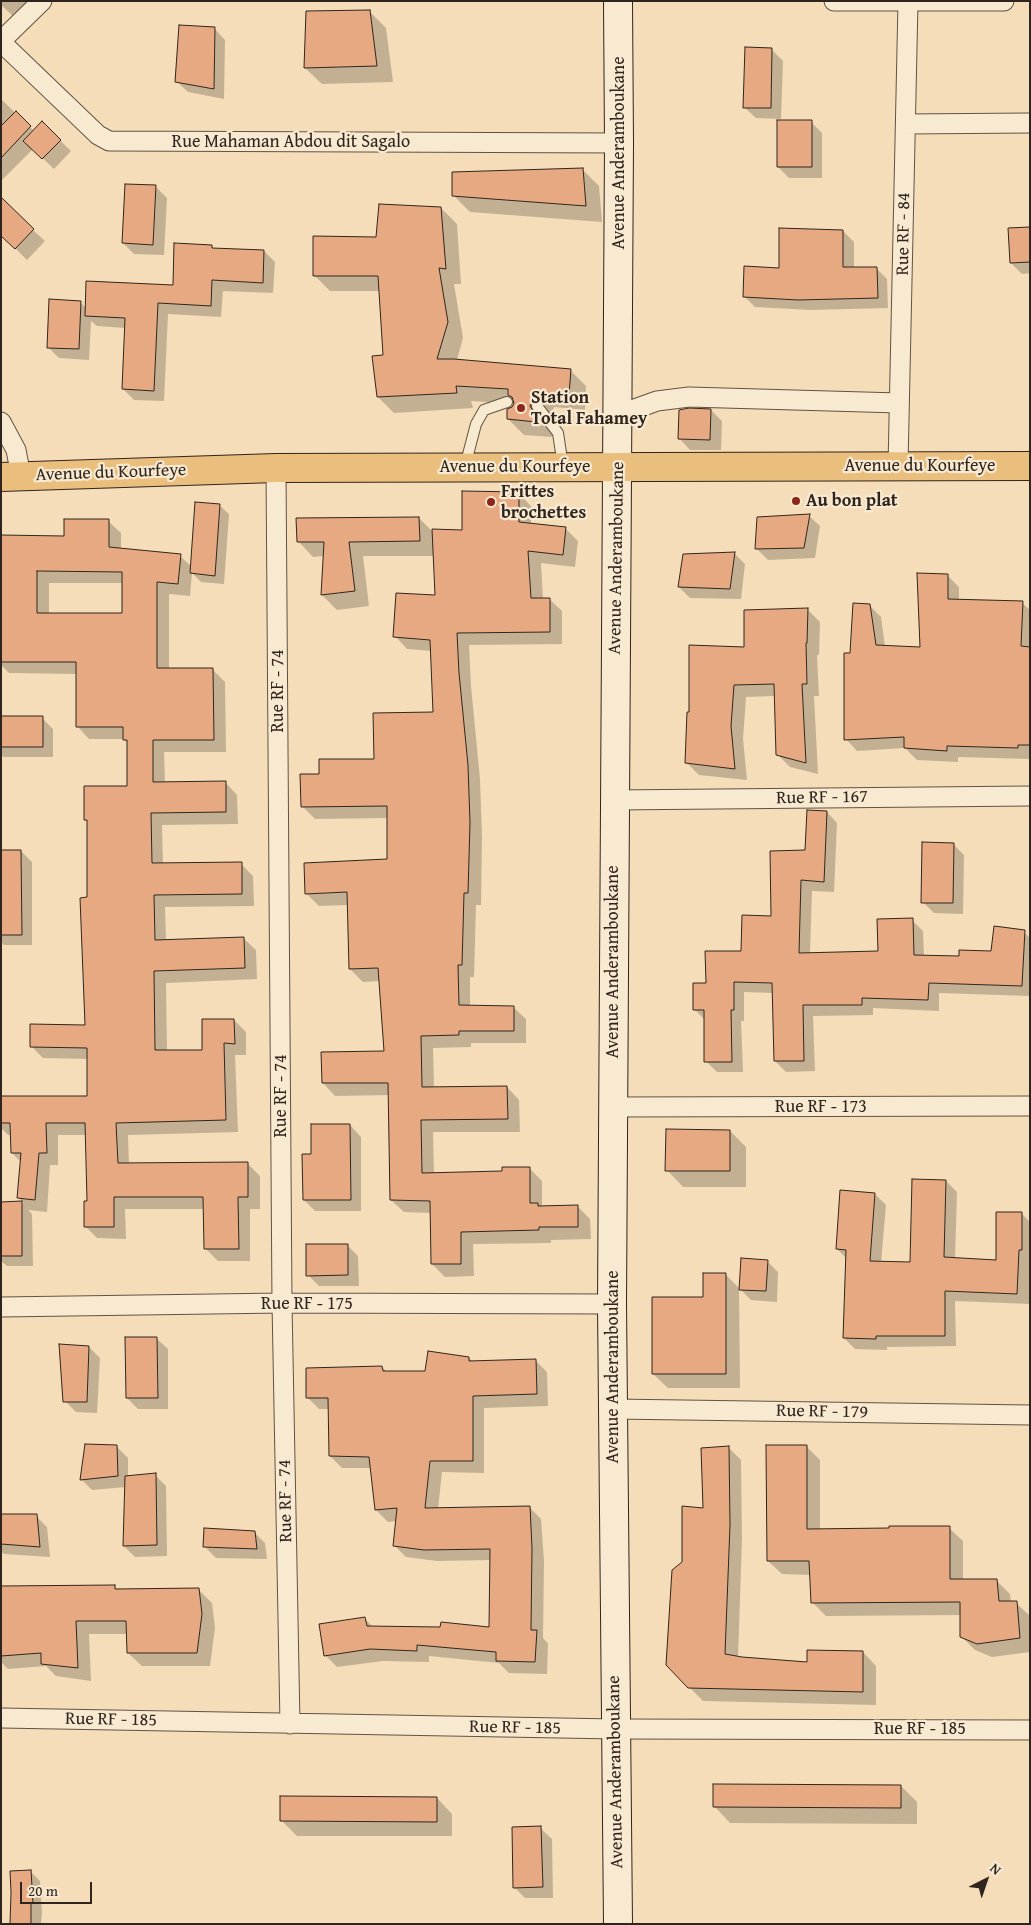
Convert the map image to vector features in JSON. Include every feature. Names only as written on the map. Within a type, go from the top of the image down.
[{"type":"main road","name":"Avenue du Kourfeye","points":[[11,476],[276,468],[1030,466]]},
{"type":"street","points":[[1,41],[42,1]]},
{"type":"street","name":"Avenue Anderamboukane","points":[[618,1],[618,466],[614,800],[612,1304],[618,1924]]},
{"type":"street","points":[[834,1],[1004,1]]},
{"type":"street","name":"Rue RF - 84","points":[[898,466],[908,2]]},
{"type":"street","name":"Rue Mahaman Abdou dit Sagalo","points":[[1,41],[98,135],[109,141],[619,142]]},
{"type":"street","points":[[906,124],[1030,123]]},
{"type":"street","points":[[618,415],[657,401],[689,397],[899,403]]},
{"type":"street","points":[[1,422],[16,450],[11,476]]},
{"type":"street","name":"Rue RF - 74","points":[[276,468],[282,1303],[290,1724]]},
{"type":"street","name":"Rue RF - 167","points":[[614,800],[1030,796]]},
{"type":"street","name":"Rue RF - 173","points":[[613,1107],[1030,1106]]},
{"type":"street","name":"Rue RF - 175","points":[[1,1307],[282,1303],[612,1304]]},
{"type":"street","name":"Rue RF - 179","points":[[613,1409],[1030,1416]]},
{"type":"street","name":"Rue RF - 185","points":[[1,1718],[616,1729],[1030,1730]]},
{"type":"lane","points":[[465,467],[476,424],[484,410],[507,402]]},
{"type":"lane","points":[[537,406],[558,433],[563,467]]},
{"type":"building","points":[[370,10],[377,66],[304,68],[306,11]]},
{"type":"building","points":[[179,25],[215,27],[214,89],[175,82]]},
{"type":"building","points":[[745,47],[772,48],[771,108],[743,108]]},
{"type":"building","points":[[16,111],[31,126],[1,158],[1,126]]},
{"type":"building","points":[[777,120],[812,120],[812,167],[777,167]]},
{"type":"building","points":[[42,121],[61,140],[42,159],[23,141]]},
{"type":"building","points":[[583,168],[586,206],[452,196],[452,172]]},
{"type":"building","points":[[125,184],[156,185],[153,245],[122,243]]},
{"type":"building","points":[[1,197],[34,229],[15,249],[1,236]]},
{"type":"building","points":[[379,204],[441,207],[446,269],[439,268],[448,322],[437,359],[571,369],[569,395],[539,392],[538,399],[532,401],[530,406],[536,416],[536,422],[507,419],[507,409],[512,407],[514,403],[512,397],[508,395],[508,389],[456,386],[457,393],[377,397],[372,356],[383,355],[378,276],[313,276],[313,236],[376,237]]},
{"type":"building","points":[[1030,227],[1030,262],[1010,263],[1008,228]]},
{"type":"building","points":[[779,228],[843,230],[843,267],[877,267],[878,298],[798,300],[743,297],[744,266],[779,268]]},
{"type":"building","points":[[174,243],[212,245],[212,248],[264,250],[263,283],[212,280],[211,306],[158,303],[154,391],[122,389],[125,318],[85,316],[86,281],[173,285]]},
{"type":"building","points":[[49,299],[81,301],[79,349],[47,348]]},
{"type":"building","points":[[689,408],[711,409],[710,440],[678,439],[679,410]]},
{"type":"building","points":[[462,491],[519,492],[519,522],[566,527],[563,555],[528,551],[531,598],[550,598],[550,632],[457,633],[468,765],[470,823],[468,893],[464,893],[462,965],[458,965],[459,1005],[514,1006],[514,1031],[459,1031],[459,1035],[421,1036],[422,1087],[507,1086],[508,1119],[421,1120],[422,1173],[502,1171],[502,1167],[530,1167],[530,1203],[538,1203],[538,1206],[578,1205],[578,1227],[539,1227],[539,1230],[461,1232],[461,1264],[431,1264],[430,1201],[390,1200],[388,1083],[322,1083],[321,1052],[384,1051],[378,968],[349,969],[347,892],[305,894],[304,863],[387,859],[387,806],[301,807],[300,774],[319,774],[319,759],[374,759],[373,713],[433,712],[430,640],[393,637],[396,593],[435,595],[432,529],[462,530]]},
{"type":"building","points":[[195,502],[220,504],[215,576],[190,573]]},
{"type":"building","points":[[810,514],[804,548],[755,549],[757,517]]},
{"type":"building","points":[[419,517],[420,541],[349,542],[355,591],[321,595],[324,542],[297,542],[296,518]]},
{"type":"building","points":[[64,519],[109,519],[109,547],[181,554],[178,584],[157,582],[157,668],[213,668],[214,740],[153,740],[153,782],[226,781],[226,812],[151,813],[152,863],[242,862],[242,894],[154,895],[155,940],[244,937],[245,968],[154,971],[155,1050],[202,1050],[202,1019],[234,1019],[235,1044],[224,1043],[226,1120],[116,1123],[118,1163],[248,1162],[248,1197],[238,1197],[239,1249],[204,1249],[203,1197],[114,1197],[114,1227],[84,1227],[84,1201],[87,1201],[85,1123],[46,1123],[47,1153],[39,1153],[35,1200],[17,1198],[21,1153],[11,1153],[10,1123],[1,1123],[1,1096],[87,1096],[87,1048],[30,1047],[30,1024],[85,1025],[80,898],[87,897],[87,820],[84,820],[84,786],[127,786],[127,740],[123,740],[123,727],[76,727],[76,662],[1,662],[1,535],[64,536]],"holes":[[[37,571],[122,572],[122,613],[37,613]]]},
{"type":"building","points":[[735,552],[730,589],[678,587],[683,554]]},
{"type":"building","points":[[917,573],[948,574],[948,599],[1023,601],[1021,646],[1030,647],[1030,745],[1018,745],[1018,748],[947,746],[947,751],[904,748],[904,737],[844,740],[844,653],[850,653],[853,603],[870,604],[876,645],[920,647]]},
{"type":"building","points":[[808,608],[806,643],[807,684],[802,684],[806,763],[776,755],[774,684],[734,685],[731,726],[735,769],[685,763],[687,712],[689,712],[689,645],[744,647],[744,610]]},
{"type":"building","points":[[1,716],[43,716],[43,747],[1,747]]},
{"type":"building","points":[[807,810],[827,811],[824,882],[801,880],[799,953],[878,951],[877,919],[913,918],[914,955],[959,956],[959,950],[991,951],[994,926],[1025,930],[1022,986],[929,983],[928,1000],[862,998],[862,1005],[803,1005],[804,1061],[774,1061],[772,983],[734,982],[734,1010],[731,1010],[732,1062],[704,1062],[704,1010],[693,1010],[693,983],[706,983],[705,951],[741,951],[742,915],[771,916],[770,851],[805,850]]},
{"type":"building","points":[[922,842],[954,843],[953,903],[921,903]]},
{"type":"building","points":[[1,850],[21,850],[22,935],[1,935]]},
{"type":"building","points":[[311,1124],[350,1124],[351,1200],[303,1200],[302,1154],[311,1154]]},
{"type":"building","points":[[666,1129],[730,1130],[730,1171],[665,1171]]},
{"type":"building","points":[[912,1179],[946,1180],[944,1257],[996,1260],[996,1212],[1022,1212],[1022,1250],[1019,1250],[1017,1294],[945,1291],[945,1336],[876,1336],[876,1339],[843,1338],[846,1250],[836,1249],[840,1190],[875,1193],[870,1261],[910,1262]]},
{"type":"building","points":[[22,1201],[22,1256],[1,1256],[1,1202]]},
{"type":"building","points":[[306,1244],[348,1244],[348,1275],[306,1276]]},
{"type":"building","points":[[741,1258],[768,1260],[766,1291],[739,1290]]},
{"type":"building","points":[[703,1273],[726,1273],[726,1374],[652,1374],[652,1297],[703,1297]]},
{"type":"building","points":[[125,1337],[157,1337],[158,1398],[126,1398]]},
{"type":"building","points":[[59,1344],[89,1346],[87,1402],[63,1402]]},
{"type":"building","points":[[428,1351],[469,1357],[469,1361],[536,1359],[537,1394],[473,1396],[473,1461],[430,1461],[425,1508],[530,1506],[532,1548],[531,1630],[537,1630],[535,1662],[496,1661],[496,1652],[417,1645],[417,1651],[370,1649],[324,1656],[319,1624],[365,1617],[367,1626],[440,1627],[441,1622],[489,1627],[490,1549],[424,1550],[393,1546],[397,1508],[375,1510],[369,1457],[329,1456],[328,1398],[306,1398],[306,1368],[382,1366],[383,1371],[425,1371]]},
{"type":"building","points":[[85,1444],[117,1445],[118,1476],[80,1480]]},
{"type":"building","points":[[766,1445],[807,1445],[807,1529],[950,1526],[950,1579],[997,1579],[999,1601],[1017,1601],[1020,1638],[977,1644],[960,1637],[960,1602],[811,1603],[809,1561],[767,1561]]},
{"type":"building","points":[[729,1446],[730,1525],[725,1654],[807,1662],[807,1650],[863,1651],[863,1692],[688,1688],[666,1665],[672,1570],[682,1562],[682,1506],[703,1508],[701,1448]]},
{"type":"building","points":[[156,1473],[157,1545],[123,1546],[125,1476]]},
{"type":"building","points":[[1,1514],[37,1514],[40,1547],[1,1544]]},
{"type":"building","points":[[204,1528],[255,1531],[257,1549],[203,1547]]},
{"type":"building","points":[[115,1585],[115,1589],[199,1588],[202,1614],[197,1653],[127,1653],[126,1621],[76,1621],[78,1668],[41,1664],[41,1653],[1,1656],[1,1586]]},
{"type":"building","points":[[713,1784],[901,1785],[901,1808],[713,1807]]},
{"type":"building","points":[[280,1796],[437,1797],[437,1822],[280,1821]]},
{"type":"building","points":[[541,1826],[543,1887],[513,1888],[512,1827]]},
{"type":"building","points":[[31,1870],[33,1903],[31,1903],[31,1924],[10,1924],[10,1871]]},
{"type":"place","name":"Station Total Fahamey","points":[[521,408]]},
{"type":"place","name":"Au bon plat","points":[[796,501]]},
{"type":"place","name":"Frittes brochettes","points":[[491,502]]}]
